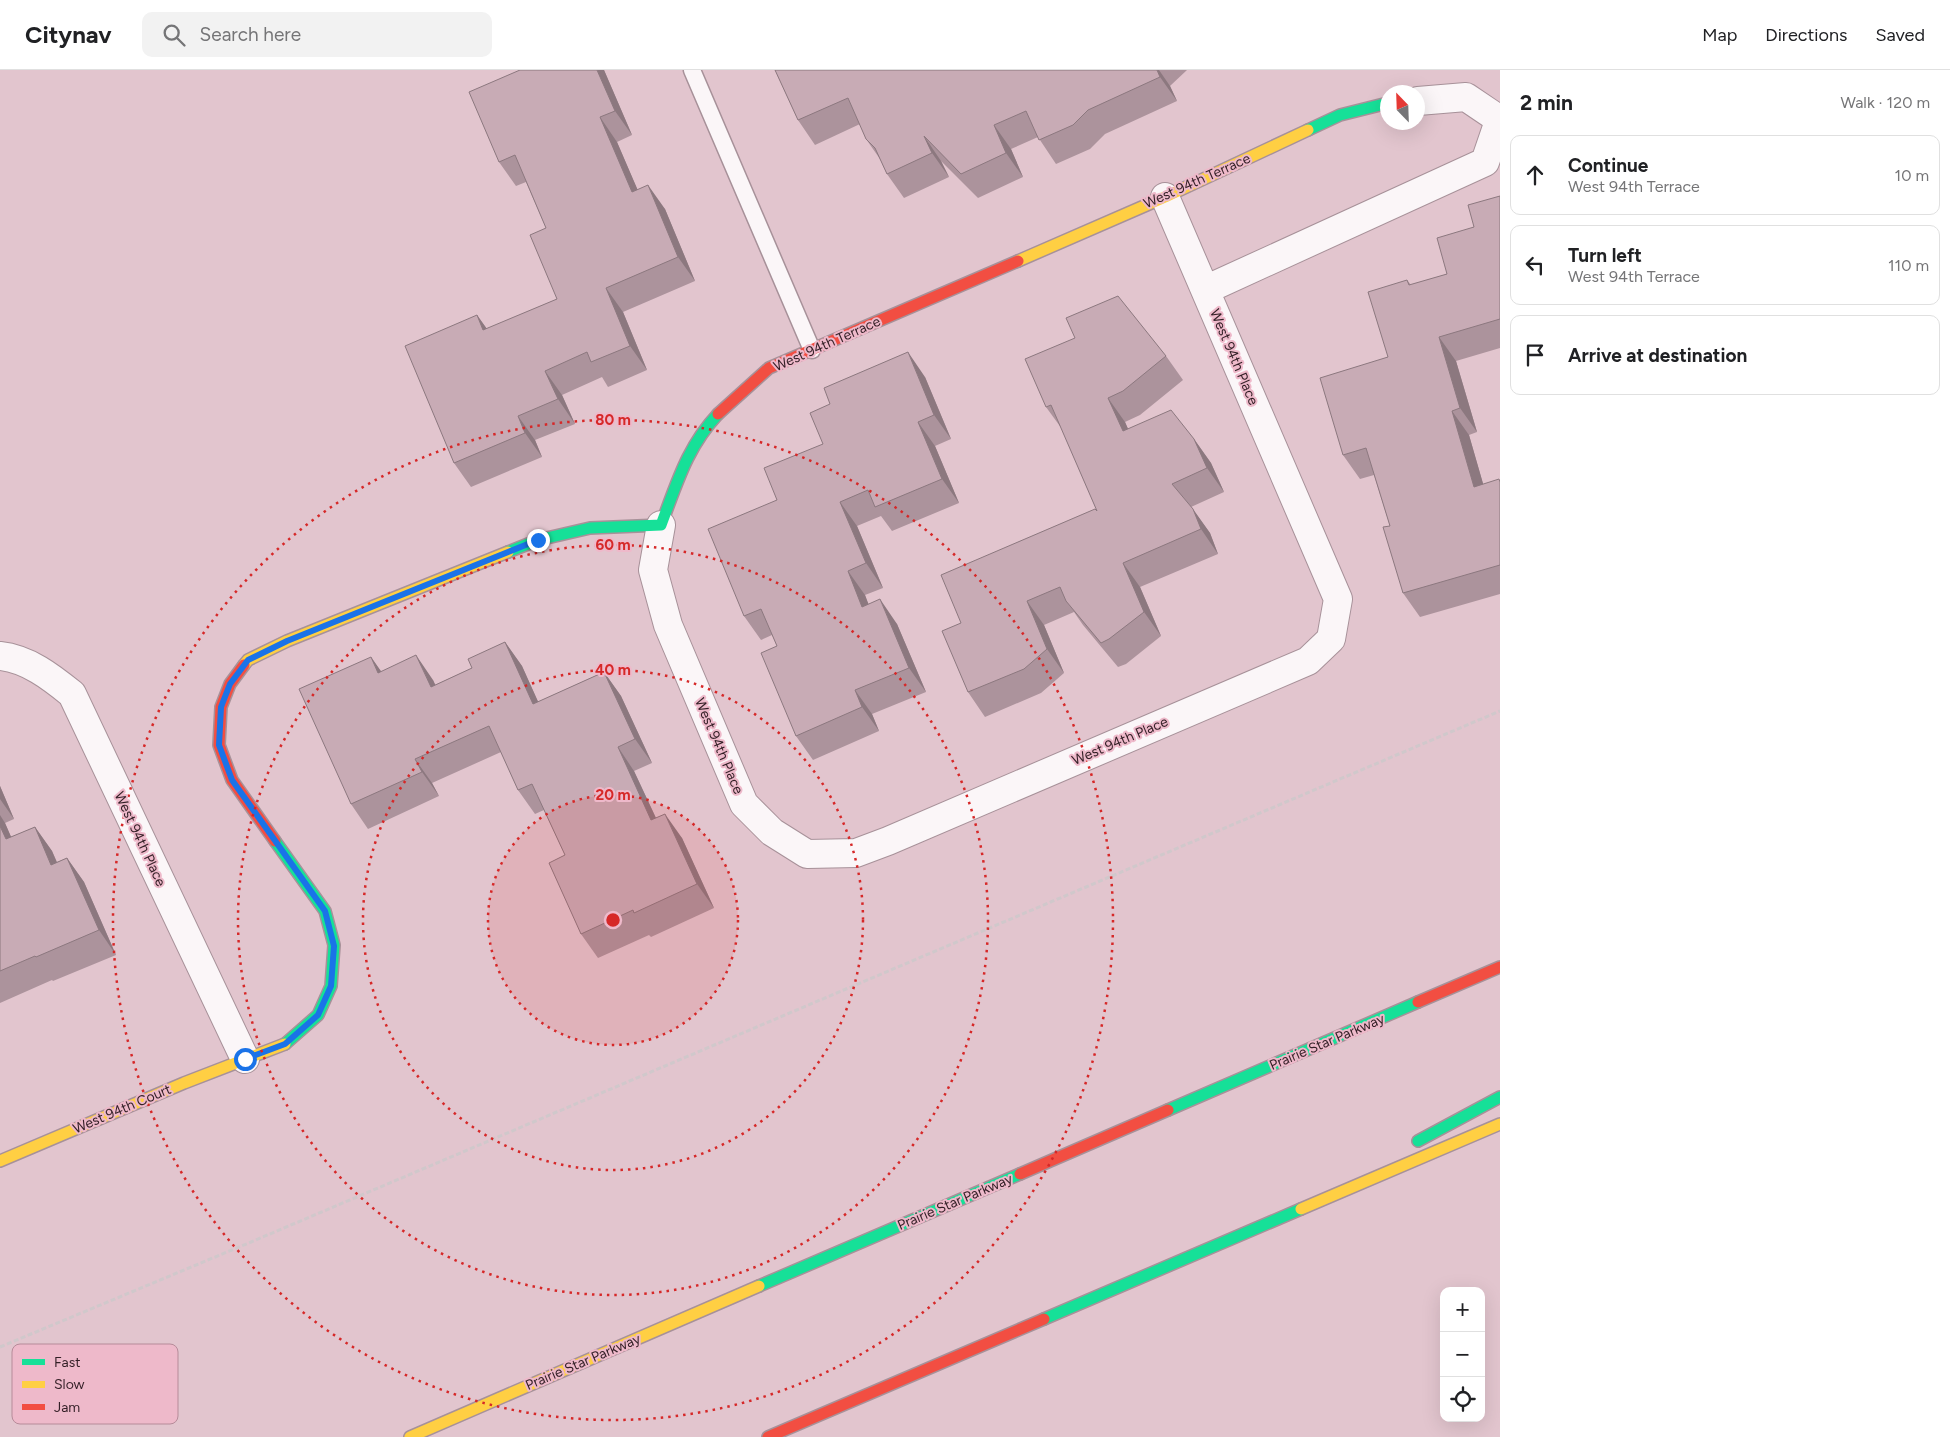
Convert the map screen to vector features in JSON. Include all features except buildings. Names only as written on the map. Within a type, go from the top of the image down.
[{"type":"main road","name":"West 94th Terrace","points":[[661,525],[684,462],[701,432],[732,398],[769,368],[1165,197],[1340,115],[1380,105]]},
{"type":"main road","points":[[245,1059],[285,1044],[318,1015],[331,986],[334,946],[325,911],[232,780],[219,745],[221,707],[230,684],[248,660],[287,641],[538,540],[590,528],[661,525]]},
{"type":"main road","name":"Prairie Star Parkway","points":[[410,1437],[1500,967]]},
{"type":"main road","name":"West 94th Court","points":[[0,1161],[245,1059]]},
{"type":"main road","points":[[1406,1148],[1500,1097]]},
{"type":"main road","points":[[768,1437],[1500,1124]]},
{"type":"main road","points":[[1260,1226],[1371,1166]]},
{"type":"street","points":[[1204,290],[1484,162],[1500,119],[1466,97],[1425,100]]},
{"type":"street","name":"West 94th Place","points":[[661,525],[653,570],[668,625],[744,804],[772,832],[807,854],[856,853],[888,841],[1308,661],[1331,639],[1338,599],[1165,197]]},
{"type":"street","name":"West 94th Place","points":[[0,656],[11,658],[45,672],[72,694],[245,1059]]},
{"type":"lane","points":[[692,70],[812,350]]},
{"type":"path","points":[[0,1346],[260,1238],[1500,712]]},
{"type":"traffic: fast","points":[[1308,130],[1340,115],[1380,105]]},
{"type":"traffic: fast","points":[[508,552],[538,540],[590,528],[661,525],[684,466],[698,439],[718,414]]},
{"type":"traffic: fast","points":[[275,841],[325,911],[334,945],[331,986],[318,1015],[285,1044]]},
{"type":"traffic: fast","points":[[1168,1110],[1418,1002]]},
{"type":"traffic: fast","points":[[1418,1141],[1500,1097]]},
{"type":"traffic: fast","points":[[759,1286],[1020,1174]]},
{"type":"traffic: fast","points":[[1044,1319],[1301,1209]]},
{"type":"traffic: slow","points":[[1018,261],[1165,197],[1308,130]]},
{"type":"traffic: slow","points":[[244,665],[248,660],[287,641],[508,552]]},
{"type":"traffic: slow","points":[[0,1161],[184,1083],[285,1044]]},
{"type":"traffic: slow","points":[[1301,1209],[1500,1124]]},
{"type":"traffic: slow","points":[[410,1437],[759,1286]]},
{"type":"traffic: jam","points":[[718,414],[769,368],[1018,261]]},
{"type":"traffic: jam","points":[[244,665],[230,684],[221,707],[219,745],[232,780],[275,841]]},
{"type":"traffic: jam","points":[[1418,1002],[1500,967]]},
{"type":"traffic: jam","points":[[1020,1174],[1168,1110]]},
{"type":"traffic: jam","points":[[768,1437],[1044,1319]]},
{"type":"route","points":[[245,1059],[285,1044],[318,1015],[331,986],[334,946],[325,911],[232,780],[219,745],[221,707],[230,684],[248,660],[287,641],[538,540]]}]
